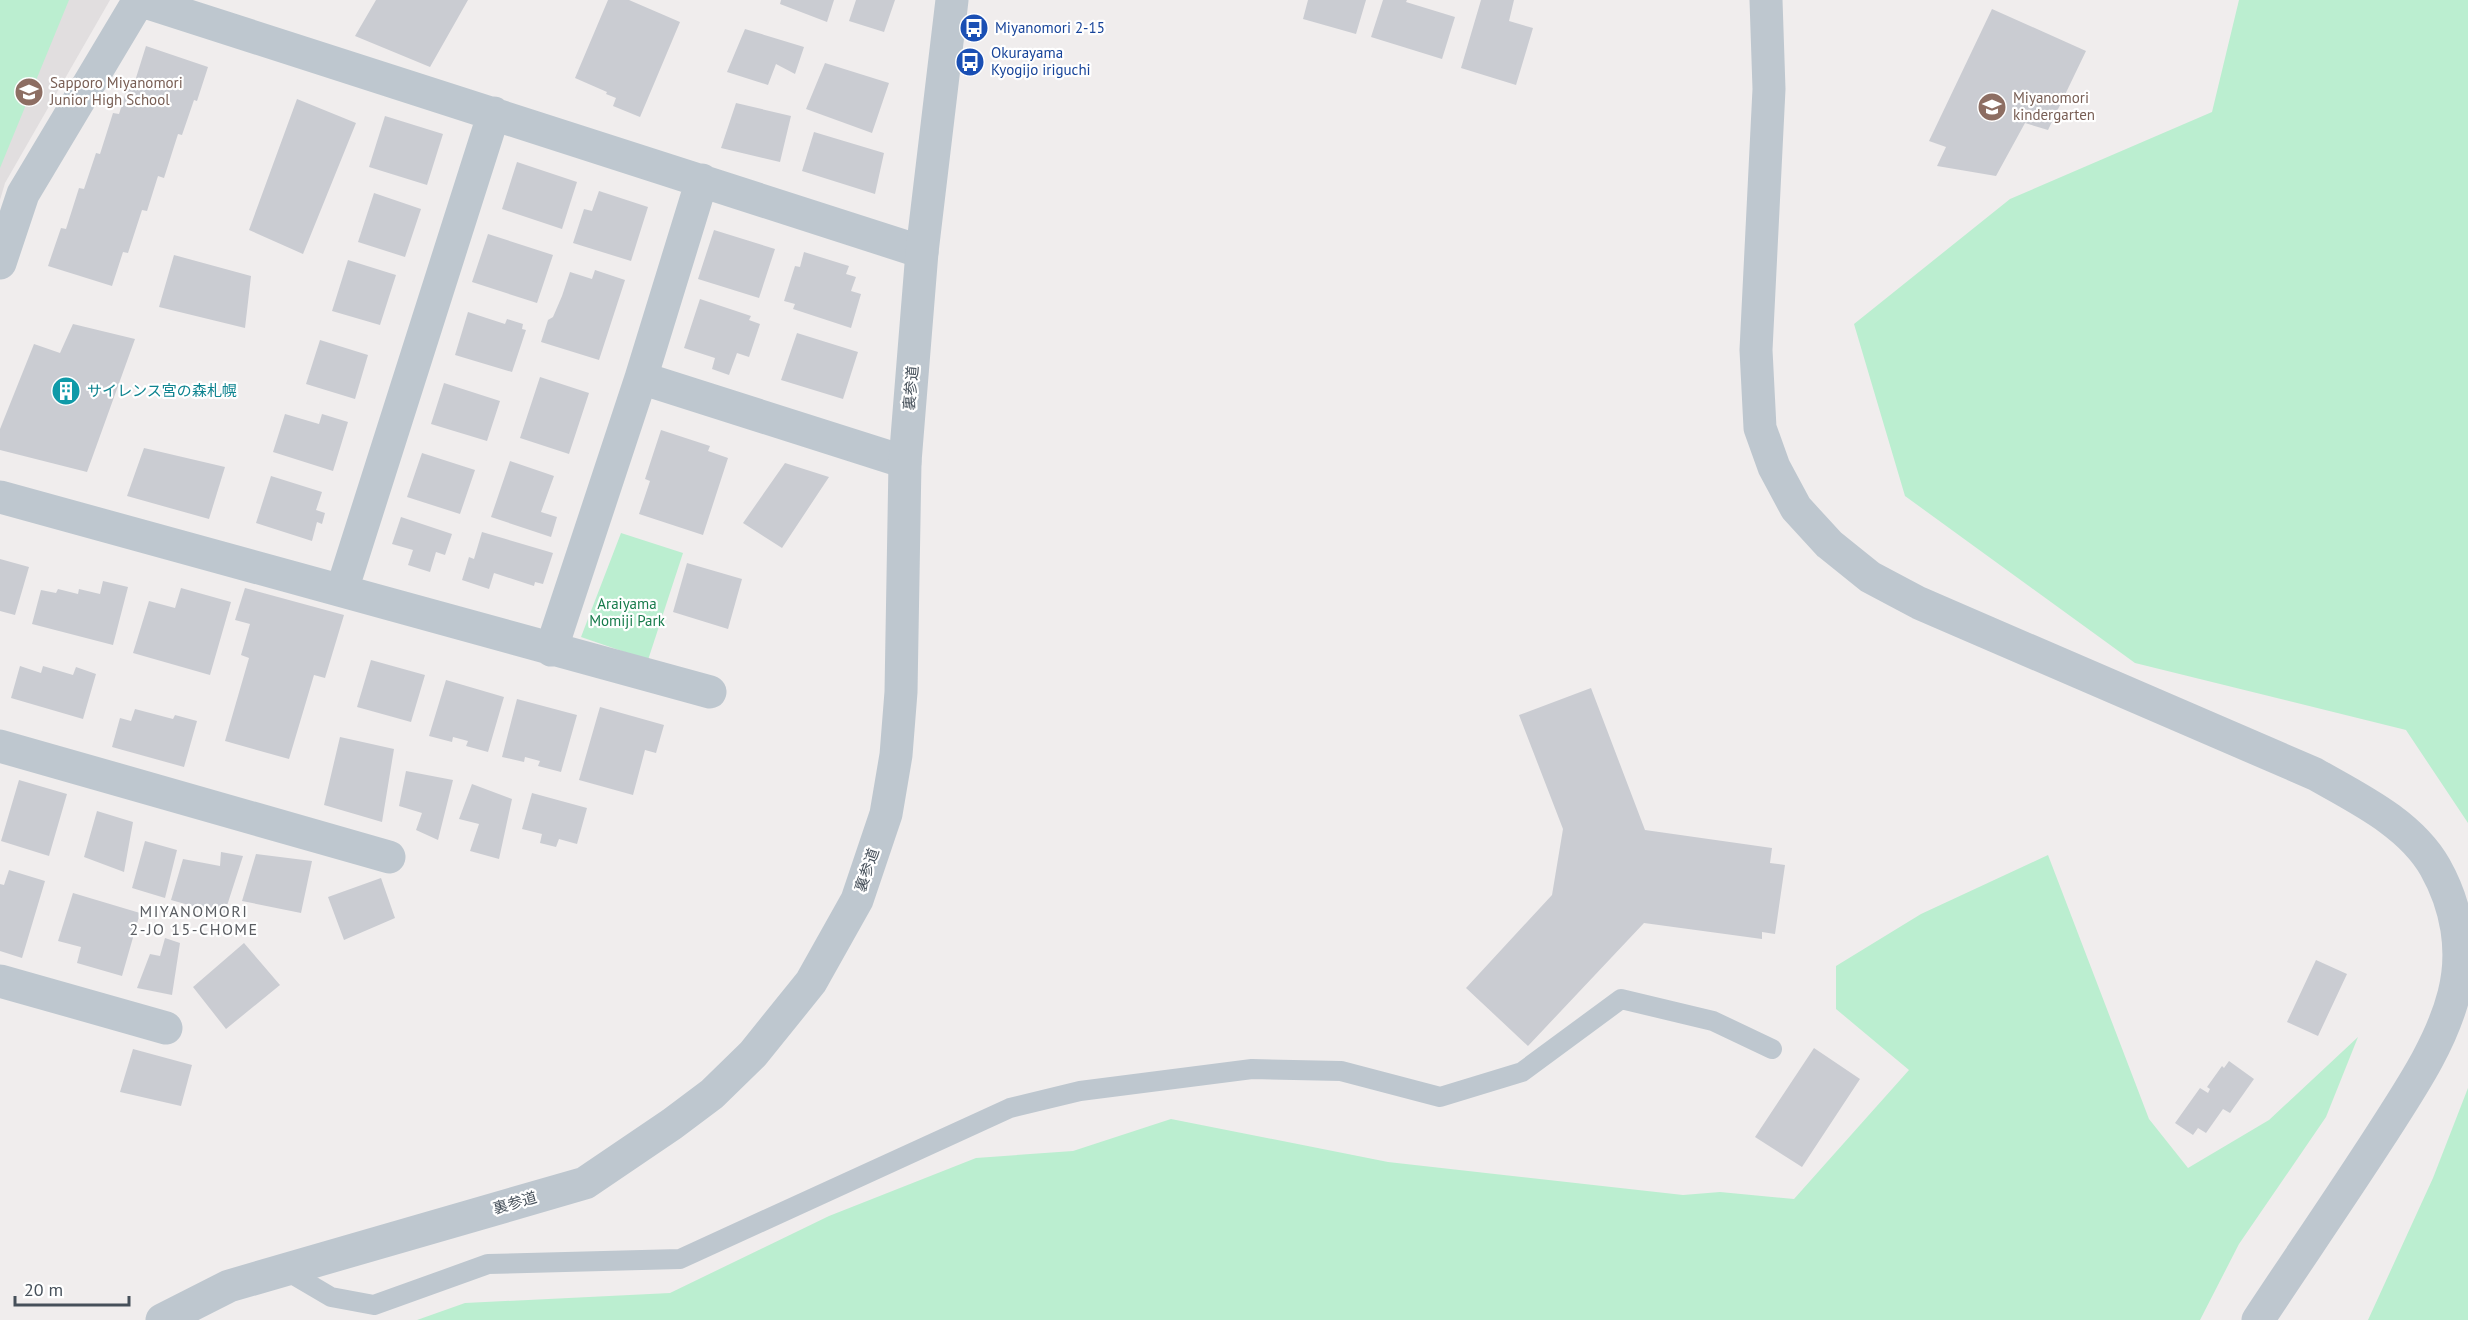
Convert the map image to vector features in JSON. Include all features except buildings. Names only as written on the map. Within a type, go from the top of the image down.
[{"type":"street","points":[[0,263],[23,194],[139,0],[922,252]]},
{"type":"street","name":"裏参道","points":[[162,1320],[229,1286],[585,1183],[712,1094],[753,1054],[811,982],[857,900],[886,814],[896,755],[901,692],[905,462],[922,252],[952,0]]},
{"type":"street","points":[[1766,0],[1770,89],[1756,350],[1760,428],[1774,467],[1796,508],[1828,544],[1870,577],[1919,603],[2315,774],[2367,804],[2407,833],[2434,866],[2453,906],[2459,948],[2458,960],[2454,993],[2440,1034],[2396,1113],[2258,1320]]},
{"type":"street","points":[[342,591],[494,113]]},
{"type":"street","points":[[551,650],[641,378],[702,180]]},
{"type":"street","points":[[641,378],[905,462]]},
{"type":"street","points":[[0,497],[710,693]]},
{"type":"street","points":[[0,746],[389,857]]},
{"type":"street","points":[[0,981],[166,1028]]},
{"type":"lane","points":[[285,1270],[331,1298],[374,1305],[488,1264],[680,1259],[1010,1108],[1080,1091],[1252,1069],[1341,1071],[1440,1097],[1522,1072],[1622,999],[1713,1021],[1772,1049]]},
{"type":"shaded area","name":"Sapporo Miyanomori Junior High School","points":[[0,0],[110,0],[5,183],[0,200]]},
{"type":"green space","points":[[0,0],[69,0],[0,168]]},
{"type":"green space","points":[[2239,0],[2468,0],[2468,823],[2406,730],[2135,663],[1905,496],[1854,324],[2010,199],[2212,112]]},
{"type":"green space","name":"Araiyama Momiji Park","points":[[621,533],[683,553],[648,660],[581,637]]},
{"type":"green space","points":[[2048,855],[2149,1119],[2188,1168],[2269,1120],[2358,1037],[2326,1117],[2239,1244],[2200,1320],[417,1320],[465,1303],[670,1293],[829,1216],[976,1158],[1073,1151],[1171,1119],[1388,1162],[1683,1195],[1720,1192],[1794,1199],[1909,1070],[1836,1009],[1836,966],[1921,914]]},
{"type":"green space","points":[[2468,1088],[2468,1320],[2368,1320],[2433,1178]]},
{"type":"place","name":"Miyanomori 2-15","points":[[974,28]]},
{"type":"place","name":"Okurayama Kyogijo iriguchi","points":[[970,62]]},
{"type":"place","name":"Sapporo Miyanomori Junior High School","points":[[29,92]]},
{"type":"place","name":"Miyanomori kindergarten","points":[[1992,107]]},
{"type":"place","name":"サイレンス宮の森札幌","points":[[66,391]]},
{"type":"district","name":"MIYANOMORI 2-JO 15-CHOME","points":[[194,920]]}]
